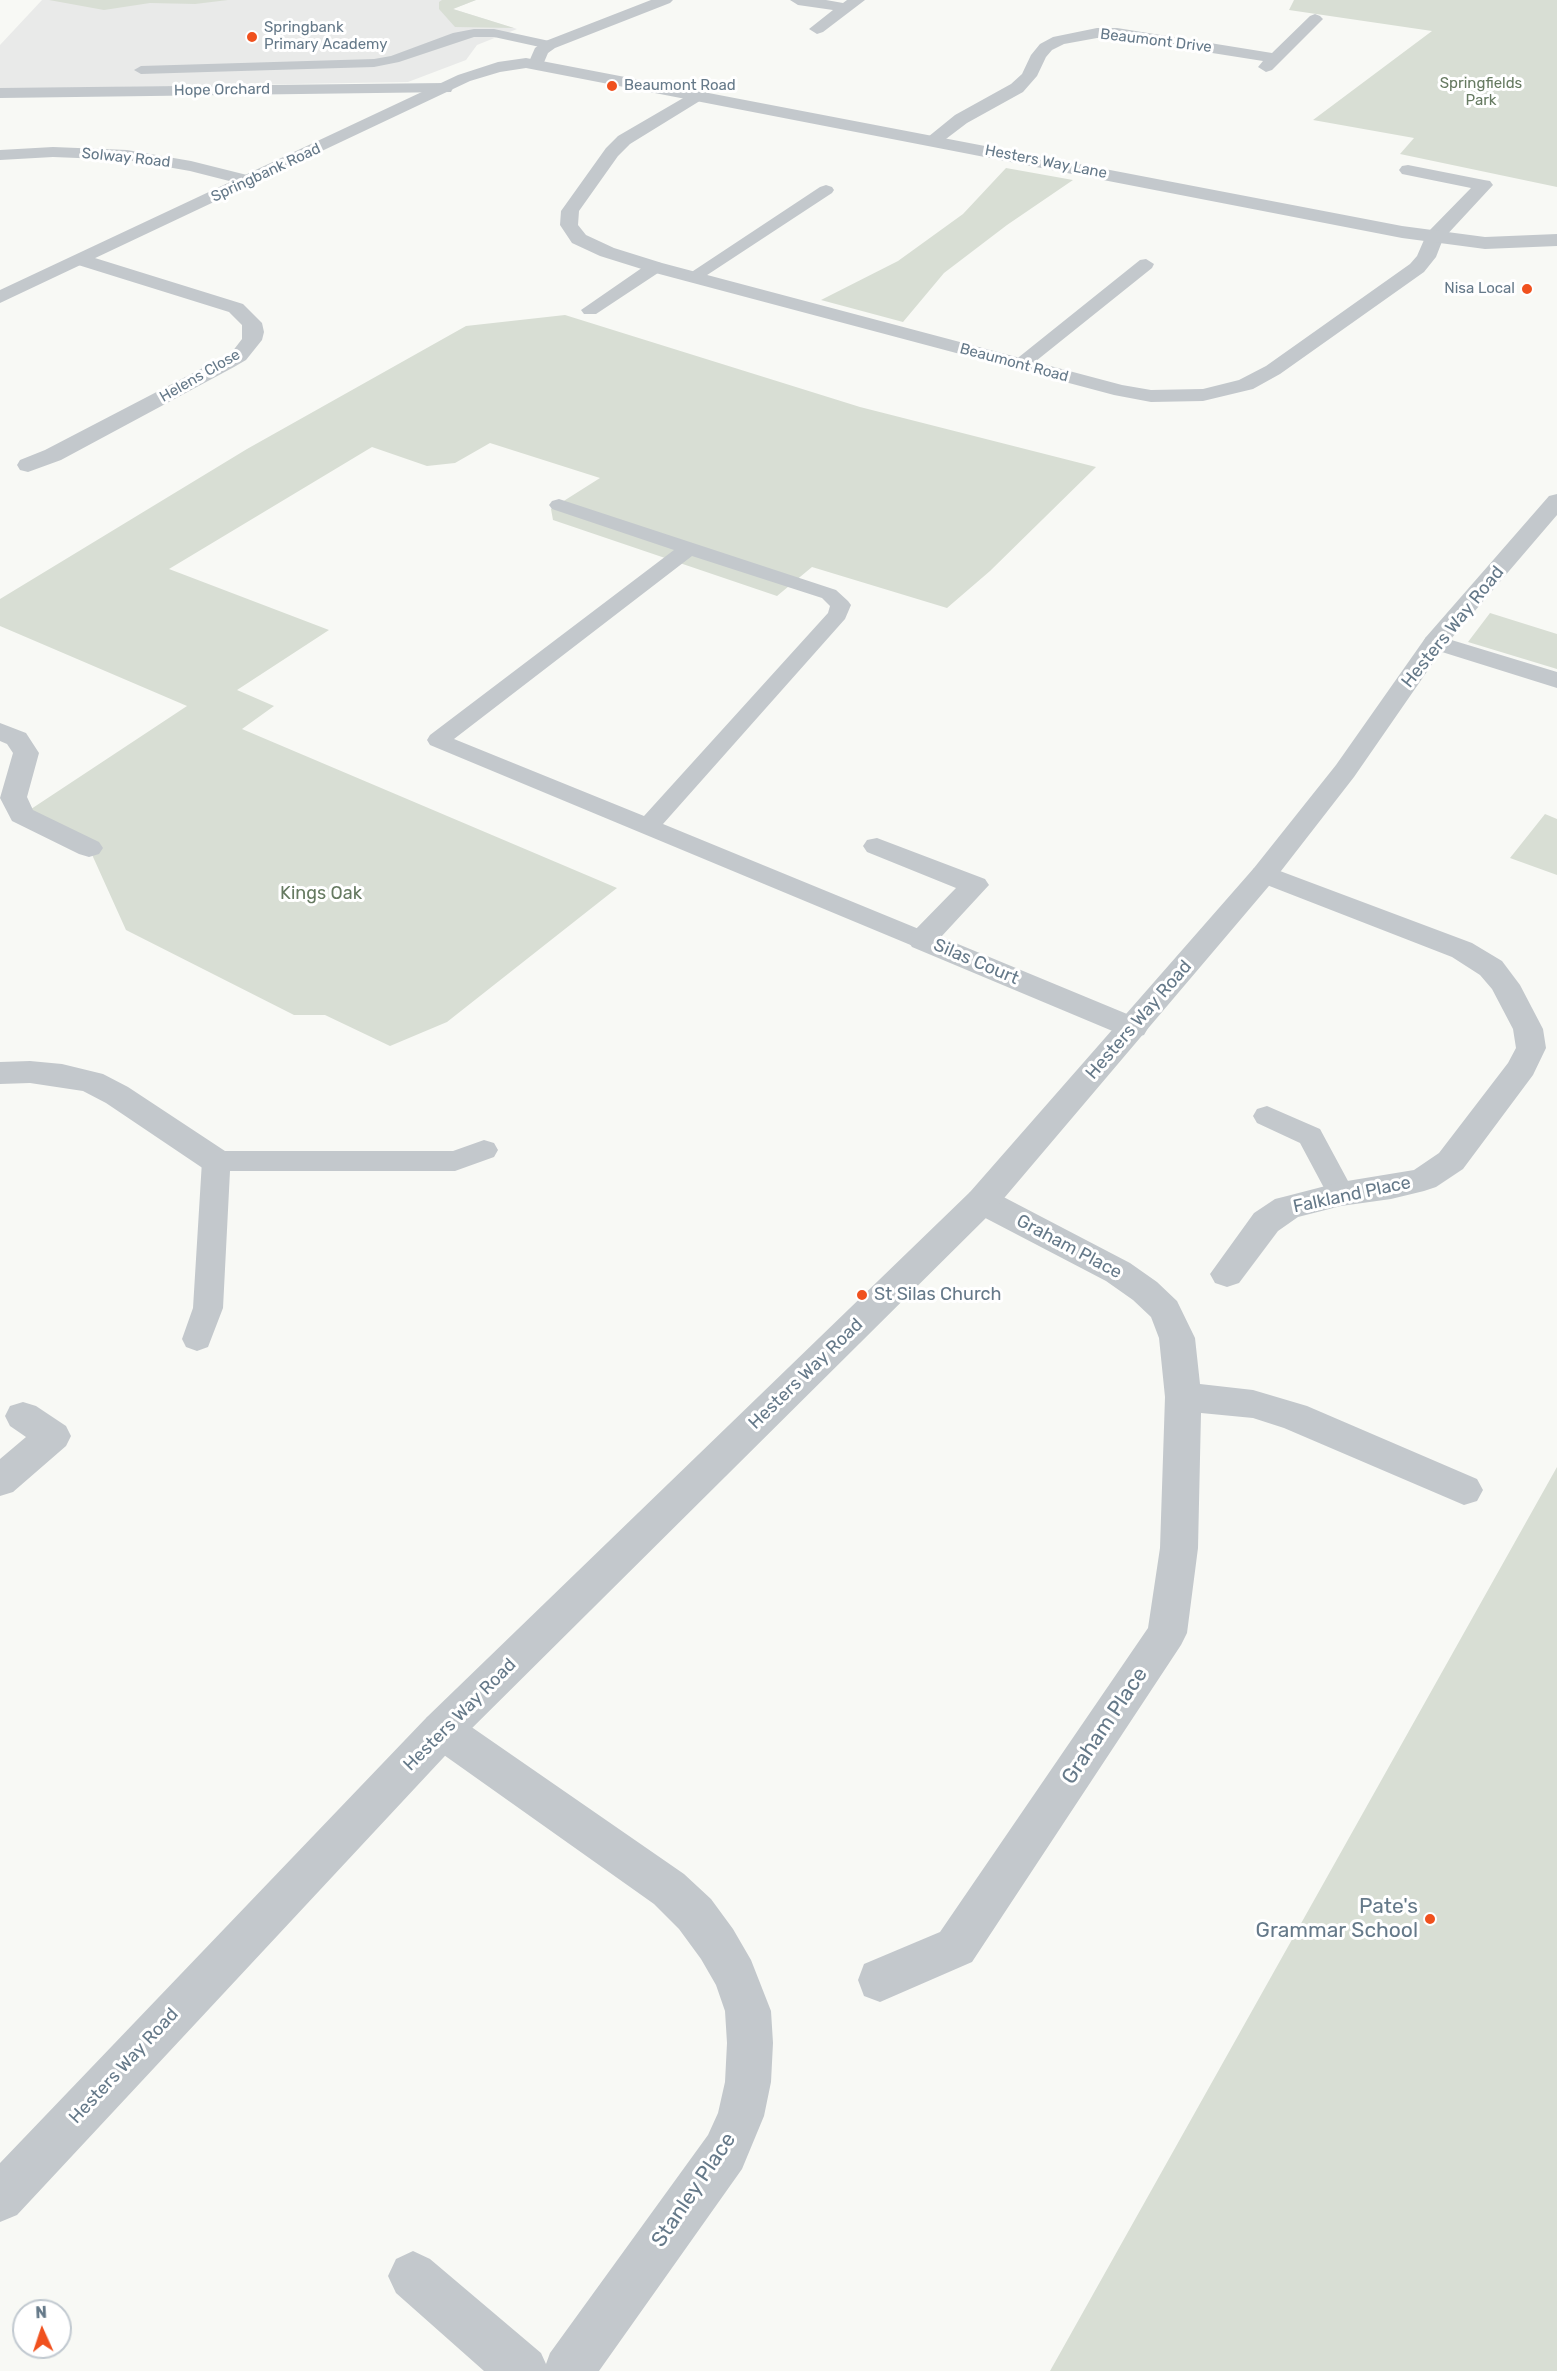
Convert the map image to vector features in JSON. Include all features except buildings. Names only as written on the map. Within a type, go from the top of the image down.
[{"type":"street","points":[[536,64],[541,51],[549,45],[665,0]]},
{"type":"street","points":[[798,0],[851,4]]},
{"type":"street","points":[[817,29],[851,4]]},
{"type":"street","name":"Beaumont Drive","points":[[932,141],[961,119],[1017,88],[1029,76],[1039,55],[1046,47],[1059,40],[1097,33],[1117,33],[1270,63],[1315,19]]},
{"type":"street","name":"Springbank Road","points":[[0,297],[445,88],[489,69],[516,64],[536,64]]},
{"type":"street","name":"Hesters Way Lane","points":[[536,64],[1434,237],[1485,243],[1557,240]]},
{"type":"street","name":"Hope Orchard","points":[[0,93],[445,88]]},
{"type":"street","name":"Beaumont Road","points":[[697,95],[624,140],[612,152],[570,211],[568,218],[573,232],[591,246],[655,267],[1121,391],[1152,396],[1203,395],[1246,385],[1273,370],[1417,268],[1426,257],[1434,237],[1484,185],[1408,170]]},
{"type":"street","name":"Solway Road","points":[[0,155],[53,152],[127,155],[191,166],[249,181]]},
{"type":"street","name":"Helens Close","points":[[28,465],[53,455],[227,363],[239,356],[252,340],[254,332],[252,323],[236,308],[82,260]]},
{"type":"street","name":"Hesters Way Road","points":[[0,2198],[442,1730],[982,1202],[1264,874],[1345,771],[1435,642],[1557,501]]},
{"type":"street","points":[[1435,642],[1557,680]]},
{"type":"street","points":[[0,730],[17,739],[26,753],[25,761],[7,805],[22,815],[89,848]]},
{"type":"street","name":"Silas Court","points":[[877,846],[975,885],[922,940],[1133,1028]]},
{"type":"street","name":"Falkland Place","points":[[1227,1274],[1266,1222],[1287,1208],[1341,1194],[1391,1187],[1424,1179],[1451,1161],[1522,1067],[1531,1048],[1543,1032],[1491,968],[1462,950],[1264,874]]},
{"type":"street","points":[[0,1073],[30,1072],[62,1075],[92,1083],[117,1095],[216,1161]]},
{"type":"street","name":"Graham Place","points":[[880,1980],[956,1947],[1167,1633],[1179,1548],[1183,1397],[1177,1338],[1165,1310],[1118,1272],[982,1202]]},
{"type":"street","points":[[1183,1397],[1253,1404],[1294,1416],[1464,1490]]},
{"type":"street","points":[[0,1481],[53,1436],[23,1416]]},
{"type":"street","name":"Stanley Place","points":[[442,1730],[669,1889],[695,1914],[717,1944],[735,1976],[748,2011],[750,2043],[748,2082],[741,2116],[725,2152],[568,2371]]},
{"type":"street","points":[[413,2276],[523,2371]]},
{"type":"lane","points":[[141,70],[374,63],[394,59],[458,36],[474,33],[494,33],[549,45]]},
{"type":"lane","points":[[692,277],[826,190]]},
{"type":"lane","points":[[1020,364],[1146,264]]},
{"type":"lane","points":[[590,310],[655,267]]},
{"type":"lane","points":[[559,505],[829,594],[841,605],[838,615],[647,827]]},
{"type":"lane","points":[[688,549],[438,740],[922,940]]},
{"type":"lane","points":[[1267,1116],[1310,1136],[1341,1194]]},
{"type":"lane","points":[[197,1339],[208,1308],[216,1161],[455,1161],[484,1150]]},
{"type":"shaded area","name":"Springbank Primary Academy","points":[[42,0],[476,0],[453,9],[517,29],[477,45],[466,60],[408,82],[0,89],[0,45]]},
{"type":"green space","points":[[49,0],[228,0],[195,4],[150,3],[104,10]]},
{"type":"green space","points":[[442,0],[476,0],[453,9],[514,28],[455,27],[439,9],[439,2]]},
{"type":"green space","name":"Springfields Park","points":[[1294,0],[1557,0],[1557,187],[1400,154],[1414,138],[1313,120],[1432,31],[1289,10]]},
{"type":"green space","points":[[1006,168],[1073,180],[1007,225],[944,273],[903,322],[821,300],[898,261],[963,214]]},
{"type":"green space","name":"Kings Oak","points":[[565,315],[860,407],[1096,467],[990,571],[947,608],[812,567],[777,596],[553,520],[551,509],[600,478],[490,443],[455,463],[427,466],[372,447],[169,569],[329,630],[237,690],[274,706],[242,729],[617,888],[447,1022],[390,1046],[325,1015],[294,1015],[126,930],[89,848],[22,815],[187,706],[0,626],[0,599],[247,449],[466,326]]},
{"type":"green space","points":[[1490,613],[1557,634],[1557,669],[1468,642]]},
{"type":"green space","points":[[1545,814],[1557,819],[1557,875],[1510,858]]},
{"type":"green space","name":"Pate's Grammar School","points":[[1557,1467],[1557,2371],[1050,2371]]},
{"type":"place","name":"Springbank Primary Academy","points":[[252,37]]},
{"type":"place","name":"Beaumont Road","points":[[612,86]]},
{"type":"place","name":"Nisa Local","points":[[1527,289]]},
{"type":"place","name":"St Silas Church","points":[[862,1295]]},
{"type":"place","name":"Pate's Grammar School","points":[[1430,1919]]}]
